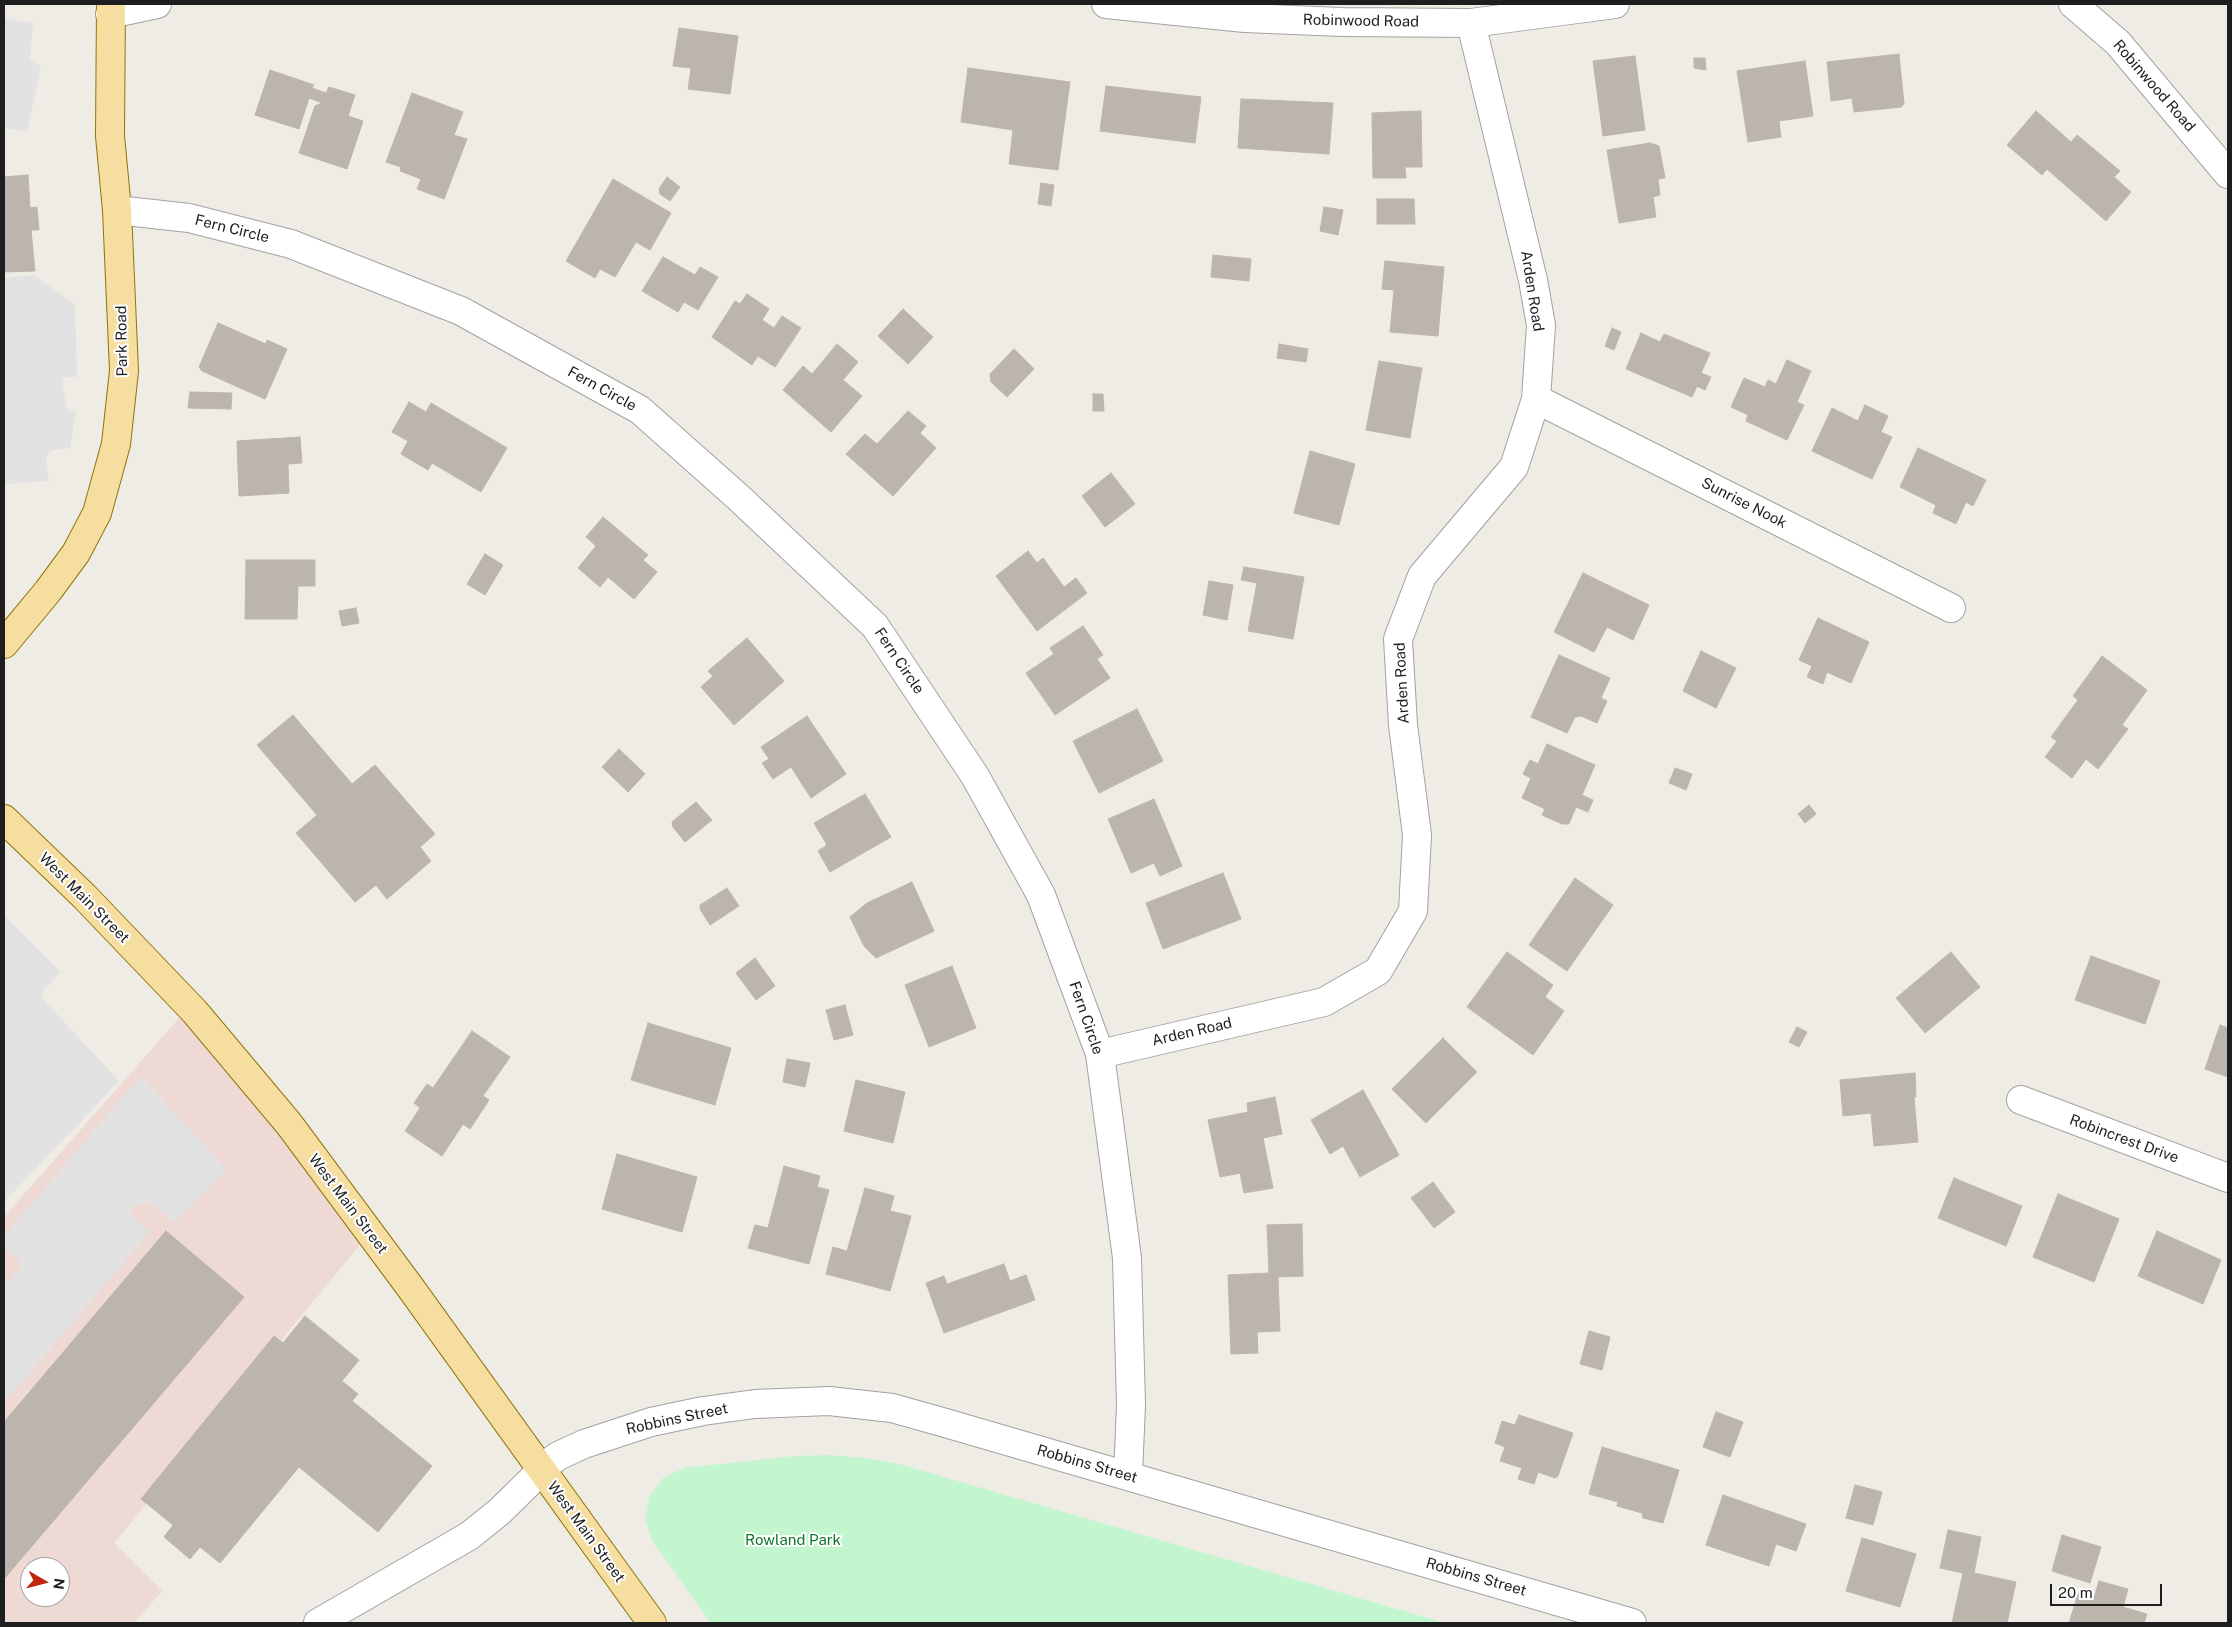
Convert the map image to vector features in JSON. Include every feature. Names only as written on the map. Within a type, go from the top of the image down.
[{"type":"main road","name":"Park Road","points":[[4,644],[48,591],[76,553],[97,513],[116,444],[124,371],[117,210],[110,136],[110,9]]},
{"type":"main road","name":"West Main Street","points":[[4,819],[139,952],[195,1012],[250,1076],[329,1176],[652,1623]]},
{"type":"street","points":[[110,9],[157,4]]},
{"type":"street","name":"Robinwood Road","points":[[1106,4],[1245,18],[1342,22],[1471,23],[1615,4]]},
{"type":"street","name":"Robinwood Road","points":[[2073,4],[2118,43],[2228,174]]},
{"type":"street","name":"Arden Road","points":[[1100,1054],[1324,1002],[1378,971],[1413,911],[1417,834],[1403,725],[1398,639],[1422,576],[1514,467],[1536,399],[1540,325],[1533,280],[1471,23]]},
{"type":"street","name":"Fern Circle","points":[[117,210],[189,218],[291,244],[461,311],[640,410],[738,497],[876,626],[974,776],[1041,895],[1100,1054],[1127,1258],[1131,1406],[1128,1475]]},
{"type":"street","name":"Sunrise Nook","points":[[1536,399],[1951,608]]},
{"type":"street","name":"Robincrest Drive","points":[[2021,1100],[2228,1178]]},
{"type":"street","name":"Robbins Street","points":[[318,1623],[469,1536],[499,1512],[541,1470],[558,1456],[584,1444],[651,1422],[702,1411],[755,1404],[829,1401],[892,1408],[1128,1475],[1632,1623]]},
{"type":"shaded area","points":[[4,18],[33,23],[30,59],[41,67],[27,132],[4,128]]},
{"type":"shaded area","points":[[34,275],[75,305],[77,377],[62,377],[66,407],[70,411],[76,411],[70,448],[51,450],[46,457],[49,481],[4,484],[4,278]]},
{"type":"shaded area","points":[[4,915],[61,972],[43,991],[41,997],[119,1081],[4,1202]]},
{"type":"shaded area","points":[[188,1008],[372,1230],[114,1543],[162,1591],[134,1623],[4,1623],[4,1217]]},
{"type":"shaded area","points":[[141,1076],[227,1170],[174,1223],[156,1206],[148,1202],[133,1207],[130,1214],[150,1232],[4,1403],[4,1280],[10,1280],[21,1267],[20,1261],[4,1247],[4,1236]]},
{"type":"green space","name":"Rowland Park","points":[[830,1455],[865,1458],[899,1464],[1445,1623],[711,1623],[653,1542],[645,1520],[649,1497],[663,1478],[684,1468],[795,1456]]},
{"type":"building","points":[[679,28],[738,36],[730,94],[688,89],[691,68],[673,66]]},
{"type":"building","points":[[1899,54],[1904,104],[1901,107],[1854,112],[1852,98],[1831,101],[1827,62]]},
{"type":"building","points":[[1635,56],[1645,130],[1603,136],[1593,61]]},
{"type":"building","points":[[1694,58],[1705,58],[1706,70],[1694,68]]},
{"type":"building","points":[[1805,61],[1813,116],[1779,121],[1781,137],[1748,142],[1737,71]]},
{"type":"building","points":[[968,68],[1070,82],[1058,170],[1009,164],[1013,130],[961,122]]},
{"type":"building","points":[[270,70],[314,85],[312,88],[326,93],[329,87],[355,95],[348,116],[363,121],[347,169],[299,153],[315,106],[322,103],[309,98],[299,129],[255,115]]},
{"type":"building","points":[[1106,86],[1201,97],[1195,143],[1100,131]]},
{"type":"building","points":[[412,93],[463,112],[454,135],[467,139],[444,199],[417,189],[421,179],[400,171],[401,167],[386,162]]},
{"type":"building","points":[[1241,99],[1333,103],[1329,154],[1238,148]]},
{"type":"building","points":[[1421,111],[1422,167],[1405,167],[1406,178],[1373,178],[1372,113]]},
{"type":"building","points":[[2036,111],[2071,142],[2077,135],[2120,171],[2114,177],[2131,192],[2106,221],[2047,169],[2042,175],[2007,145]]},
{"type":"building","points":[[1650,143],[1659,146],[1665,178],[1658,179],[1660,195],[1653,197],[1656,217],[1619,223],[1607,150]]},
{"type":"building","points":[[28,175],[30,208],[37,207],[39,230],[31,230],[35,271],[4,272],[4,177]]},
{"type":"building","points":[[667,177],[680,187],[670,201],[660,194],[659,189]]},
{"type":"building","points":[[613,179],[671,213],[650,250],[636,242],[615,277],[600,269],[595,278],[566,261]]},
{"type":"building","points":[[1041,183],[1054,185],[1051,206],[1038,204]]},
{"type":"building","points":[[1377,199],[1414,199],[1415,224],[1377,224]]},
{"type":"building","points":[[1324,207],[1343,210],[1338,235],[1320,231]]},
{"type":"building","points":[[1213,255],[1251,259],[1249,281],[1211,277]]},
{"type":"building","points":[[663,257],[695,275],[700,267],[718,277],[698,310],[684,302],[678,312],[642,291]]},
{"type":"building","points":[[1385,261],[1444,267],[1438,336],[1390,332],[1394,290],[1382,289]]},
{"type":"building","points":[[747,294],[769,309],[762,320],[774,328],[782,316],[801,328],[775,367],[758,356],[752,365],[712,337],[735,301],[740,304]]},
{"type":"building","points":[[903,309],[933,337],[908,364],[878,336]]},
{"type":"building","points":[[218,323],[266,344],[267,340],[287,349],[265,399],[202,371],[199,367]]},
{"type":"building","points":[[1612,328],[1621,332],[1614,350],[1605,346]]},
{"type":"building","points":[[1641,333],[1660,342],[1664,334],[1710,353],[1701,373],[1711,377],[1705,390],[1697,386],[1692,397],[1626,369]]},
{"type":"building","points":[[837,344],[858,362],[843,380],[862,396],[831,432],[783,390],[803,366],[812,374]]},
{"type":"building","points":[[1279,344],[1308,349],[1306,362],[1277,358]]},
{"type":"building","points":[[1014,349],[1034,369],[1007,397],[991,382],[990,374]]},
{"type":"building","points":[[1787,360],[1811,371],[1797,402],[1804,405],[1787,440],[1746,421],[1748,415],[1731,407],[1744,378],[1765,387],[1768,380],[1776,384]]},
{"type":"building","points":[[1379,361],[1422,368],[1410,438],[1366,430]]},
{"type":"building","points":[[190,392],[232,393],[231,409],[188,408]]},
{"type":"building","points":[[1093,394],[1103,394],[1104,411],[1093,411]]},
{"type":"building","points":[[409,402],[426,412],[431,403],[507,448],[481,492],[432,463],[428,470],[401,454],[408,441],[392,432]]},
{"type":"building","points":[[1865,405],[1888,416],[1881,432],[1892,437],[1872,479],[1812,451],[1832,408],[1858,421]]},
{"type":"building","points":[[908,411],[926,426],[920,433],[936,448],[893,496],[846,454],[865,434],[877,444]]},
{"type":"building","points":[[300,437],[302,463],[288,464],[289,493],[239,496],[237,441]]},
{"type":"building","points":[[1918,448],[1986,480],[1973,506],[1966,502],[1956,524],[1933,513],[1936,505],[1900,487]]},
{"type":"building","points":[[1310,451],[1355,464],[1339,525],[1294,513]]},
{"type":"building","points":[[1111,473],[1135,504],[1105,527],[1082,496]]},
{"type":"building","points":[[603,517],[648,555],[643,560],[657,572],[634,599],[608,577],[600,587],[578,568],[596,546],[586,537]]},
{"type":"building","points":[[1028,551],[1037,563],[1043,558],[1064,587],[1076,578],[1087,593],[1037,631],[996,576]]},
{"type":"building","points":[[485,554],[503,565],[485,595],[467,584]]},
{"type":"building","points":[[246,560],[315,560],[315,586],[298,586],[297,619],[245,619]]},
{"type":"building","points":[[1244,567],[1304,577],[1293,639],[1248,631],[1257,583],[1241,580]]},
{"type":"building","points":[[1583,573],[1649,605],[1633,640],[1607,627],[1594,652],[1554,632]]},
{"type":"building","points":[[1209,581],[1233,585],[1227,620],[1203,615]]},
{"type":"building","points":[[356,608],[359,623],[342,626],[339,611]]},
{"type":"building","points":[[1818,618],[1869,642],[1851,683],[1827,672],[1823,684],[1807,677],[1812,666],[1799,660]]},
{"type":"building","points":[[1083,626],[1103,655],[1097,659],[1110,678],[1055,715],[1026,673],[1054,654],[1050,648]]},
{"type":"building","points":[[747,638],[784,681],[734,725],[701,687],[713,676],[708,671]]},
{"type":"building","points":[[1701,651],[1736,668],[1716,708],[1683,691]]},
{"type":"building","points":[[1559,655],[1610,678],[1601,698],[1607,701],[1597,723],[1581,716],[1575,717],[1567,733],[1531,717]]},
{"type":"building","points":[[2102,656],[2147,690],[2122,725],[2128,729],[2098,769],[2086,759],[2072,778],[2045,757],[2057,741],[2051,737],[2078,700],[2073,696]]},
{"type":"building","points":[[1137,709],[1163,761],[1099,793],[1073,741]]},
{"type":"building","points":[[293,715],[352,784],[375,765],[435,834],[420,847],[431,861],[387,899],[376,885],[355,902],[296,833],[317,815],[257,745]]},
{"type":"building","points":[[807,716],[846,774],[811,798],[791,767],[773,779],[762,763],[769,759],[761,747]]},
{"type":"building","points":[[1547,744],[1595,765],[1582,795],[1593,800],[1588,812],[1576,807],[1569,824],[1562,824],[1542,815],[1545,809],[1522,798],[1531,778],[1523,774],[1530,760],[1538,764]]},
{"type":"building","points":[[619,749],[645,774],[628,792],[602,767]]},
{"type":"building","points":[[1675,768],[1692,774],[1686,790],[1669,783]]},
{"type":"building","points":[[865,794],[891,837],[830,872],[818,851],[827,845],[814,823]]},
{"type":"building","points":[[1154,799],[1182,866],[1160,876],[1154,863],[1131,873],[1108,819]]},
{"type":"building","points":[[696,802],[712,820],[685,842],[673,827],[672,822]]},
{"type":"building","points":[[1809,805],[1816,814],[1805,823],[1798,814]]},
{"type":"building","points":[[1223,873],[1241,919],[1163,949],[1146,903]]},
{"type":"building","points":[[1575,878],[1613,905],[1567,971],[1529,945]]},
{"type":"building","points":[[912,882],[934,931],[876,958],[864,946],[850,917],[867,903]]},
{"type":"building","points":[[727,888],[739,906],[710,925],[700,909],[700,905]]},
{"type":"building","points":[[1507,952],[1553,985],[1545,997],[1564,1011],[1533,1055],[1467,1007]]},
{"type":"building","points":[[1951,952],[1980,987],[1925,1033],[1896,998]]},
{"type":"building","points":[[2091,956],[2160,981],[2145,1024],[2075,1000]]},
{"type":"building","points":[[755,958],[775,986],[756,1000],[736,973]]},
{"type":"building","points":[[952,966],[976,1028],[929,1047],[905,985]]},
{"type":"building","points":[[845,1005],[853,1035],[834,1040],[826,1010]]},
{"type":"building","points":[[648,1023],[731,1048],[715,1105],[631,1080]]},
{"type":"building","points":[[2220,1025],[2228,1028],[2228,1077],[2205,1069]]},
{"type":"building","points":[[1797,1027],[1807,1032],[1799,1047],[1789,1042]]},
{"type":"building","points":[[472,1031],[510,1057],[483,1096],[489,1100],[470,1129],[463,1124],[442,1156],[405,1131],[420,1108],[414,1103],[427,1084],[433,1088]]},
{"type":"building","points":[[1443,1038],[1477,1072],[1426,1123],[1392,1089]]},
{"type":"building","points":[[787,1059],[810,1063],[805,1087],[783,1082]]},
{"type":"building","points":[[1915,1073],[1916,1097],[1914,1097],[1918,1142],[1874,1146],[1871,1113],[1843,1116],[1840,1080]]},
{"type":"building","points":[[856,1080],[905,1092],[893,1143],[844,1131]]},
{"type":"building","points":[[1363,1090],[1399,1155],[1360,1177],[1343,1146],[1330,1154],[1311,1120]]},
{"type":"building","points":[[1275,1097],[1282,1134],[1263,1138],[1273,1188],[1244,1193],[1240,1173],[1220,1177],[1208,1120],[1248,1112],[1247,1103]]},
{"type":"building","points":[[617,1154],[697,1177],[682,1232],[602,1209]]},
{"type":"building","points":[[784,1166],[820,1176],[817,1187],[829,1190],[809,1264],[748,1248],[755,1225],[768,1228]]},
{"type":"building","points":[[1954,1178],[2022,1206],[2006,1246],[1938,1218]]},
{"type":"building","points":[[1433,1182],[1455,1212],[1434,1228],[1411,1198]]},
{"type":"building","points":[[865,1188],[894,1196],[890,1211],[911,1216],[890,1291],[826,1274],[833,1247],[847,1251]]},
{"type":"building","points":[[2058,1194],[2119,1219],[2094,1282],[2033,1257]]},
{"type":"building","points":[[1302,1224],[1303,1276],[1278,1277],[1280,1331],[1257,1332],[1258,1353],[1231,1354],[1228,1275],[1269,1273],[1267,1225]]},
{"type":"building","points":[[166,1231],[244,1297],[23,1557],[20,1557],[20,1560],[4,1579],[4,1422]]},
{"type":"building","points":[[2157,1231],[2221,1260],[2203,1304],[2138,1276]]},
{"type":"building","points":[[1004,1264],[1010,1281],[1026,1275],[1035,1300],[944,1333],[926,1283],[944,1276],[947,1284]]},
{"type":"building","points":[[305,1316],[359,1360],[342,1381],[358,1394],[352,1401],[432,1466],[378,1532],[299,1467],[220,1563],[200,1547],[190,1559],[164,1537],[173,1525],[141,1499],[274,1336],[283,1343]]},
{"type":"building","points":[[1589,1331],[1610,1337],[1602,1370],[1580,1364]]},
{"type":"building","points":[[1716,1412],[1743,1422],[1730,1457],[1703,1447]]},
{"type":"building","points":[[1519,1415],[1573,1433],[1558,1476],[1555,1478],[1538,1472],[1534,1484],[1518,1479],[1522,1468],[1500,1461],[1505,1447],[1495,1443],[1502,1421],[1515,1425]]},
{"type":"building","points":[[1602,1447],[1679,1470],[1663,1523],[1643,1518],[1642,1513],[1617,1506],[1618,1502],[1589,1494]]},
{"type":"building","points":[[1855,1485],[1882,1492],[1873,1525],[1846,1518]]},
{"type":"building","points":[[1723,1495],[1806,1524],[1796,1551],[1776,1544],[1769,1566],[1706,1545]]},
{"type":"building","points":[[1948,1530],[1981,1537],[1974,1573],[2016,1582],[2007,1623],[1952,1623],[1963,1573],[1940,1568]]},
{"type":"building","points":[[2062,1535],[2101,1547],[2090,1583],[2052,1571]]},
{"type":"building","points":[[1862,1538],[1916,1554],[1900,1607],[1846,1591]]},
{"type":"building","points":[[2099,1581],[2128,1589],[2123,1607],[2147,1614],[2144,1623],[2069,1623],[2078,1594],[2094,1598]]}]
